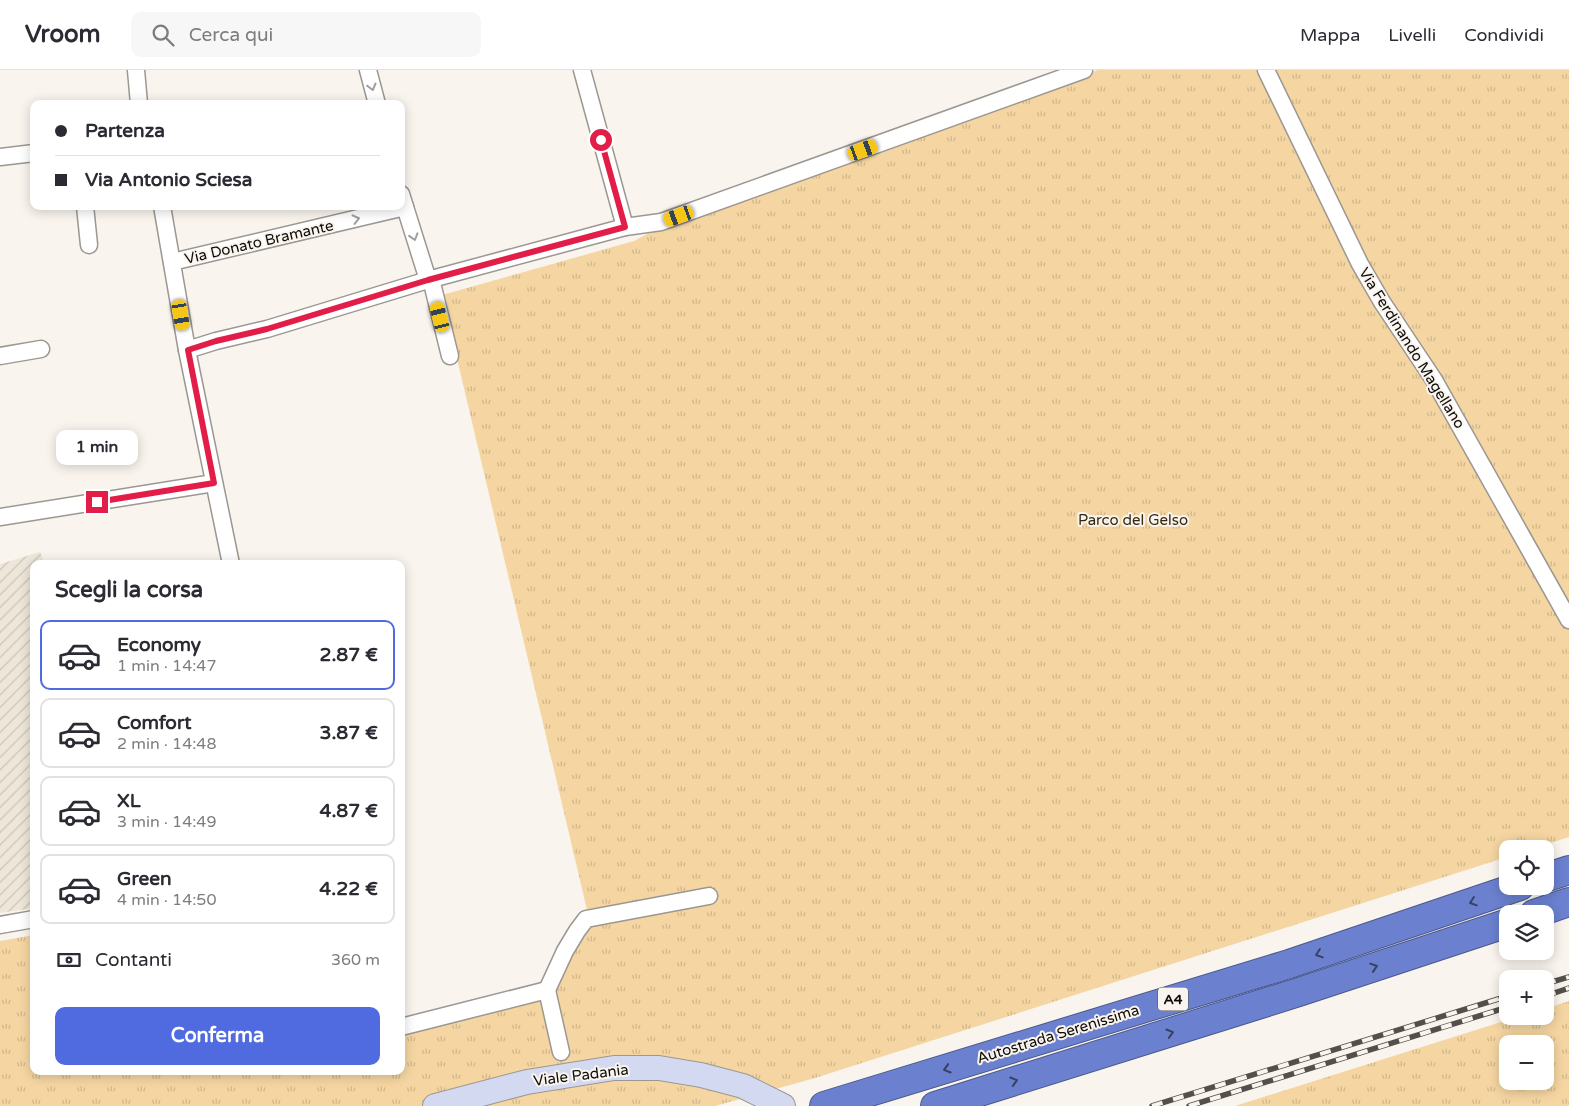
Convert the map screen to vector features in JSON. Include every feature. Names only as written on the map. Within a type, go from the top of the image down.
[{"type":"highway","points":[[1554,875],[1569,870]]},
{"type":"highway","name":"Autostrada Serenissima","points":[[824,1106],[1289,964],[1499,893]]},
{"type":"highway","points":[[1554,907],[1569,902]]},
{"type":"highway","name":"Autostrada Serenissima","points":[[934,1106],[1300,992],[1499,925]]},
{"type":"street","points":[[136,70],[139,100]]},
{"type":"street","points":[[368,70],[376,100]]},
{"type":"street","points":[[582,70],[625,227]]},
{"type":"street","points":[[188,350],[216,341],[267,329],[429,280],[625,227],[661,222],[1084,70]]},
{"type":"street","name":"Via Ferdinando Magellano","points":[[1266,70],[1360,264],[1382,302],[1434,380],[1569,620]]},
{"type":"street","points":[[0,157],[30,153]]},
{"type":"street","points":[[405,206],[429,280],[450,356]]},
{"type":"street","points":[[85,210],[89,245]]},
{"type":"street","points":[[163,210],[188,350],[230,560]]},
{"type":"street","name":"Via Donato Bramante","points":[[172,262],[366,210]]},
{"type":"street","points":[[0,356],[41,349]]},
{"type":"street","points":[[0,517],[214,483]]},
{"type":"street","points":[[561,1052],[547,990],[565,951],[586,919],[709,896]]},
{"type":"street","points":[[0,925],[30,919]]},
{"type":"street","points":[[405,1026],[547,990]]},
{"type":"street","name":"Viale Padania","points":[[435,1106],[527,1082],[614,1068],[659,1068],[701,1075],[744,1086],[783,1106]]},
{"type":"shaded area","points":[[40,552],[43,560],[30,560],[30,909],[0,913],[0,564]]},
{"type":"green space","name":"Parco del Gelso","points":[[1098,70],[1569,70],[1569,837],[1554,842],[1554,840],[1499,840],[1499,860],[815,1078],[715,1106],[0,1106],[0,941],[30,936],[30,1075],[405,1075],[405,1030],[552,992],[588,914],[442,295],[634,241],[660,227]]},
{"type":"green space","points":[[1569,1001],[1569,1106],[1235,1106],[1499,1023],[1499,1025],[1554,1025],[1554,1006]]},
{"type":"railway","points":[[1554,981],[1569,977]]},
{"type":"railway","points":[[1554,993],[1569,988]]},
{"type":"railway","points":[[1152,1106],[1499,999]]},
{"type":"railway","points":[[1189,1106],[1499,1010]]},
{"type":"route","points":[[97,502],[214,483],[188,350],[216,341],[267,329],[428,280],[625,227],[601,140]]}]
